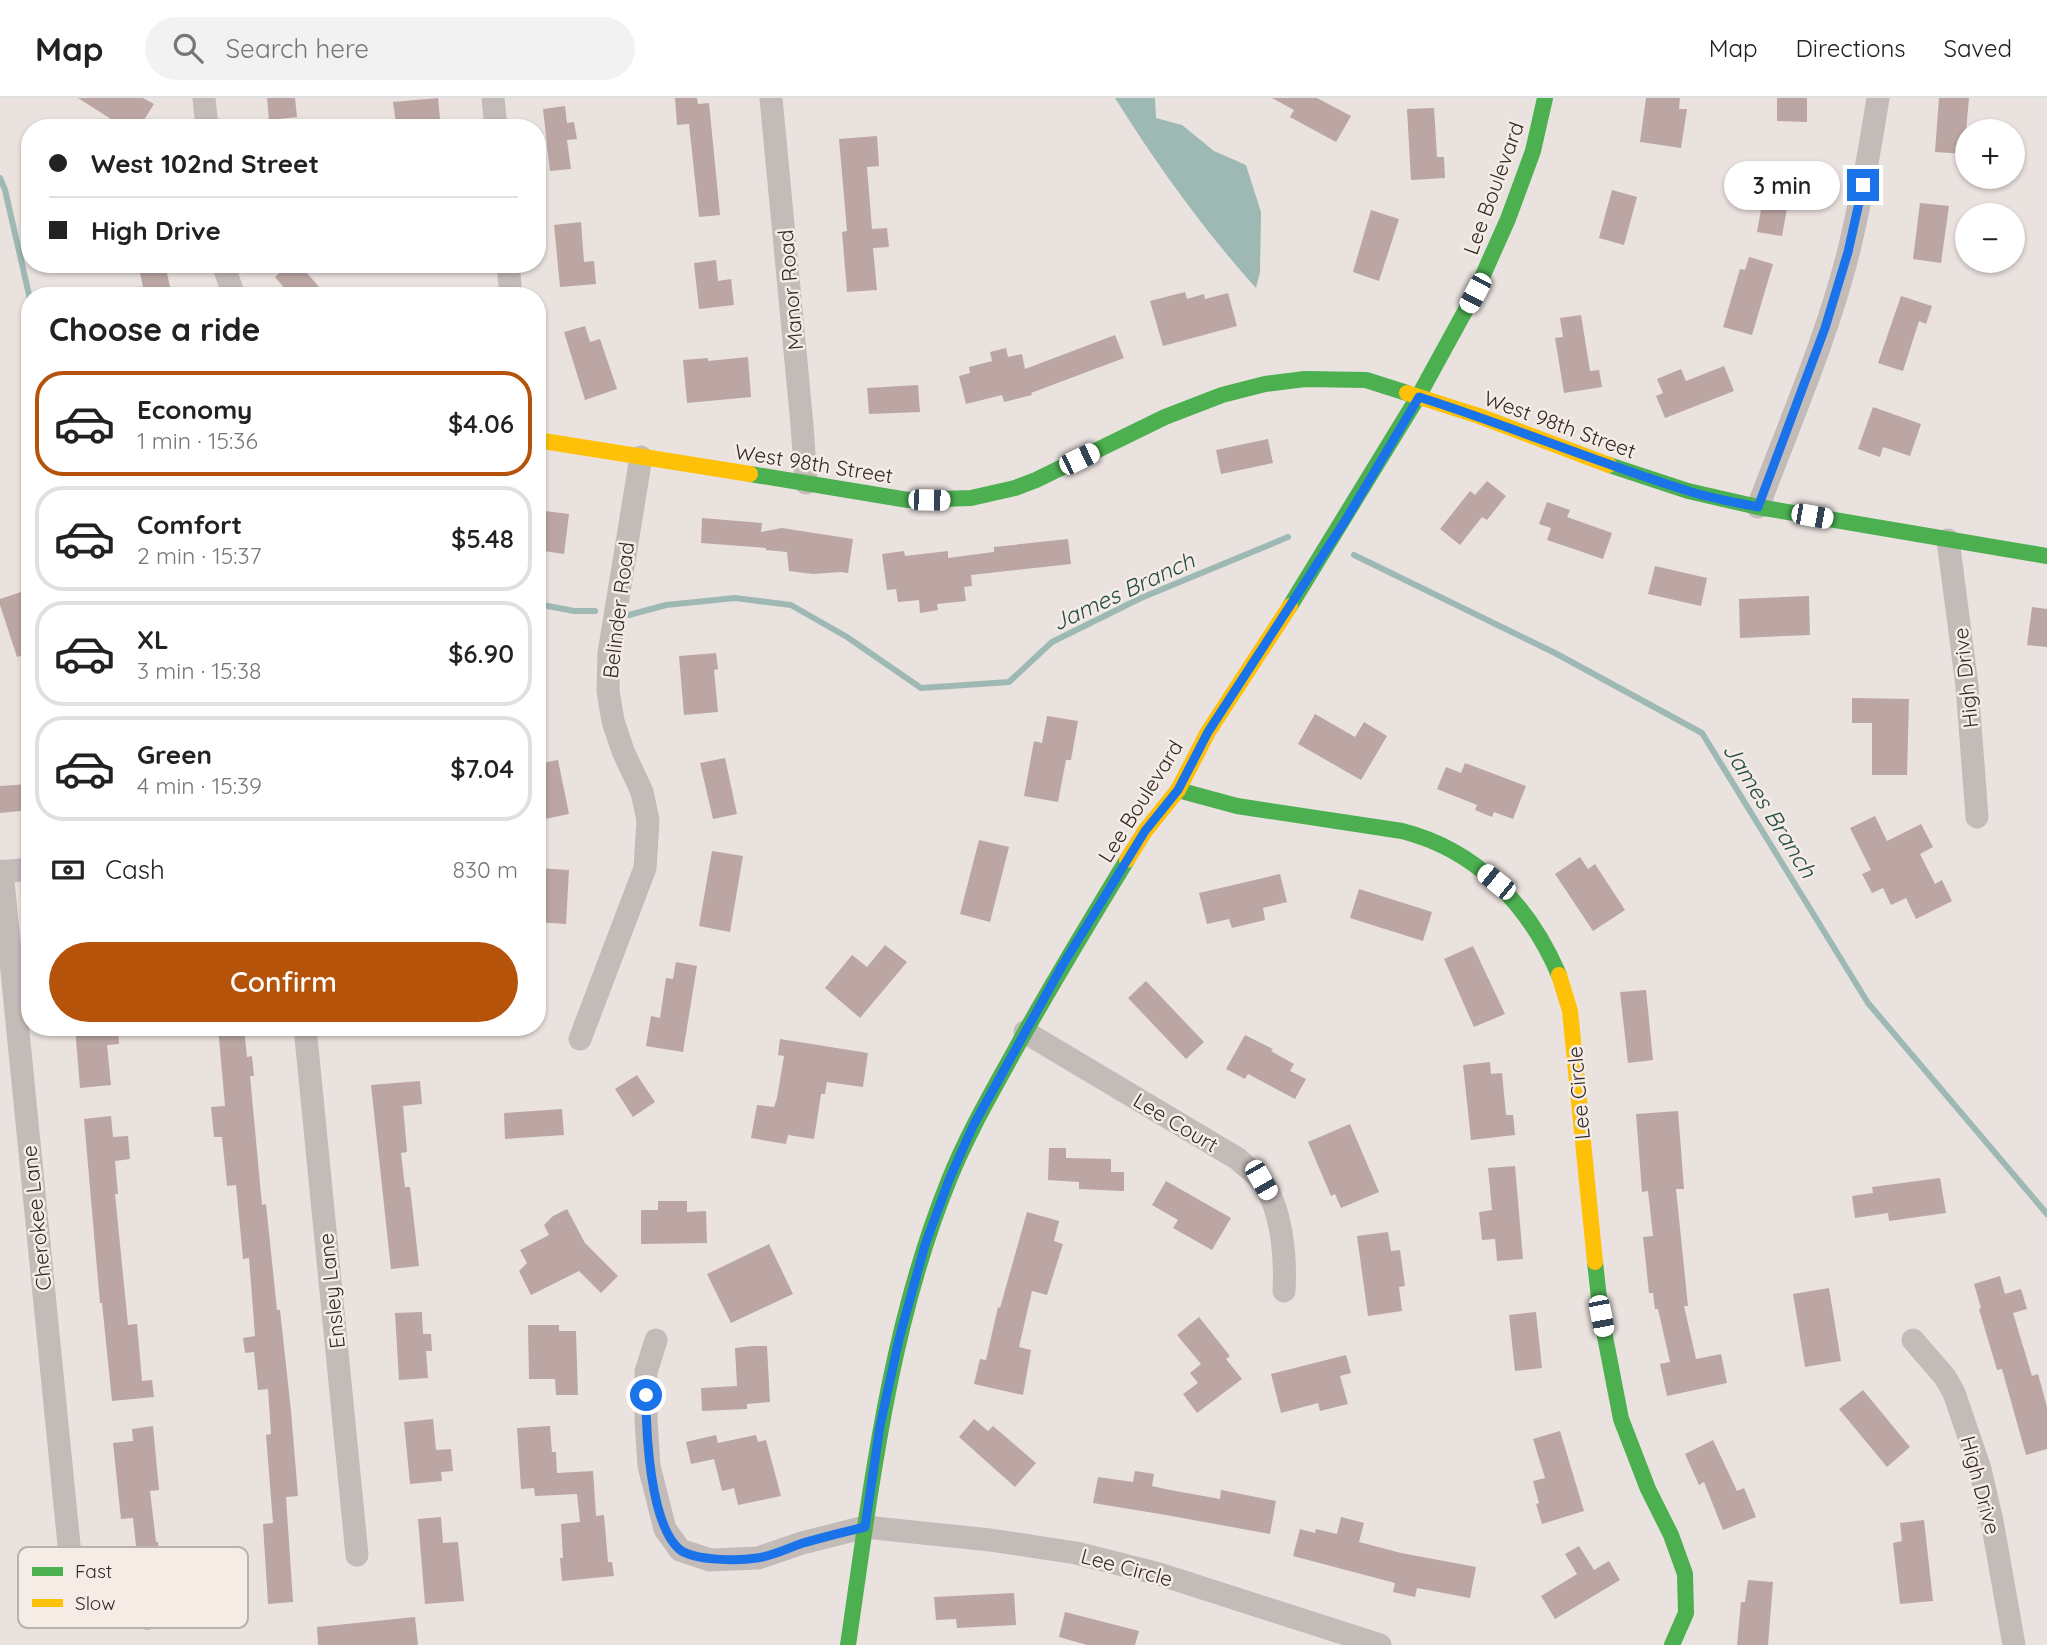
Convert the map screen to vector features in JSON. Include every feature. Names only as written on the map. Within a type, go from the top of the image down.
[{"type":"street","points":[[204,98],[206,119]]},
{"type":"street","points":[[493,98],[495,119]]},
{"type":"street","name":"Manor Road","points":[[771,98],[806,482]]},
{"type":"street","name":"Lee Boulevard","points":[[848,1645],[880,1426],[899,1339],[925,1245],[973,1126],[1062,966],[1145,831],[1178,790],[1208,732],[1324,554],[1419,397],[1475,293],[1508,219],[1533,150],[1545,98]]},
{"type":"street","points":[[1758,507],[1825,328],[1848,252],[1868,163],[1878,98]]},
{"type":"street","name":"West 98th Street","points":[[546,441],[908,500],[950,500],[1015,488],[1036,480],[1165,417],[1222,395],[1305,379],[1366,380],[1479,416],[1688,491],[1758,507],[2047,556]]},
{"type":"street","name":"Belinder Road","points":[[580,1039],[645,867],[648,820],[642,792],[613,721],[608,691],[609,653],[641,457]]},
{"type":"street","name":"High Drive","points":[[1948,540],[1967,686],[1977,817]]},
{"type":"street","name":"Lee Circle","points":[[1178,790],[1222,803],[1421,836],[1448,847],[1471,861],[1523,909],[1544,939],[1563,982],[1570,1011],[1601,1316],[1621,1419],[1685,1574],[1686,1613],[1672,1645]]},
{"type":"street","points":[[1,871],[21,870]]},
{"type":"street","name":"Cherokee Lane","points":[[1,871],[69,1547]]},
{"type":"street","name":"Lee Court","points":[[1025,1032],[1238,1159],[1261,1180],[1274,1203],[1280,1227],[1284,1291]]},
{"type":"street","name":"Ensley Lane","points":[[306,1036],[357,1555]]},
{"type":"street","points":[[656,1340],[646,1372],[649,1466],[665,1529],[680,1550],[710,1560],[758,1558],[802,1543],[865,1527]]},
{"type":"street","name":"High Drive","points":[[1913,1340],[1945,1377],[1954,1393],[1975,1456],[1992,1521],[2014,1645]]},
{"type":"street","name":"Lee Circle","points":[[865,1527],[990,1540],[1076,1553],[1159,1574],[1380,1645]]},
{"type":"water","points":[[1115,98],[1155,98],[1156,118],[1182,125],[1214,151],[1246,165],[1261,212],[1260,272],[1256,288],[1181,196]]},
{"type":"building","points":[[78,98],[143,98],[154,104],[145,119],[111,119]]},
{"type":"building","points":[[267,98],[295,98],[297,117],[269,119]]},
{"type":"building","points":[[438,98],[440,119],[395,119],[393,102]]},
{"type":"building","points":[[675,98],[697,98],[698,104],[709,103],[720,215],[699,217],[689,124],[677,125]]},
{"type":"building","points":[[1272,98],[1317,98],[1351,116],[1336,142],[1290,117],[1294,110]]},
{"type":"building","points":[[1646,98],[1680,98],[1679,109],[1687,109],[1681,148],[1640,142]]},
{"type":"building","points":[[1777,98],[1807,98],[1807,122],[1777,121]]},
{"type":"building","points":[[1939,98],[1969,98],[1967,119],[1955,119],[1955,153],[1935,152]]},
{"type":"building","points":[[565,106],[567,123],[574,122],[577,139],[567,140],[571,169],[550,171],[543,109]]},
{"type":"building","points":[[1434,108],[1437,157],[1444,157],[1445,178],[1411,180],[1407,109]]},
{"type":"building","points":[[877,136],[879,166],[867,167],[872,229],[887,228],[889,247],[873,248],[877,290],[847,292],[842,232],[847,231],[839,139]]},
{"type":"building","points":[[1769,165],[1794,169],[1782,236],[1757,232]]},
{"type":"building","points":[[1612,190],[1637,197],[1624,245],[1599,238]]},
{"type":"building","points":[[1920,203],[1949,206],[1941,263],[1913,259]]},
{"type":"building","points":[[1371,210],[1399,219],[1379,281],[1353,272]]},
{"type":"building","points":[[581,222],[584,262],[594,261],[596,284],[560,287],[554,225]]},
{"type":"building","points":[[1749,257],[1773,264],[1752,335],[1723,327],[1740,269],[1745,270]]},
{"type":"building","points":[[716,260],[718,281],[731,279],[734,305],[699,309],[694,263]]},
{"type":"building","points":[[140,273],[167,273],[170,287],[143,287]]},
{"type":"building","points":[[279,273],[307,273],[319,287],[283,287],[275,277]]},
{"type":"building","points":[[1185,292],[1187,299],[1204,294],[1205,299],[1228,293],[1237,326],[1163,346],[1150,301]]},
{"type":"building","points":[[1901,296],[1932,306],[1926,324],[1919,321],[1903,371],[1878,363]]},
{"type":"building","points":[[1581,315],[1590,371],[1599,370],[1602,387],[1564,393],[1555,338],[1563,337],[1560,318]]},
{"type":"building","points":[[585,326],[590,342],[600,339],[617,389],[585,400],[564,332]]},
{"type":"building","points":[[1115,335],[1124,358],[1031,393],[1032,395],[1004,402],[1002,395],[966,404],[959,376],[970,373],[969,367],[992,361],[990,352],[1006,348],[1008,357],[1022,354],[1025,369]]},
{"type":"building","points":[[748,357],[751,397],[687,403],[683,360],[708,358],[708,361]]},
{"type":"building","points":[[1724,366],[1734,391],[1665,418],[1656,396],[1663,393],[1657,379],[1681,369],[1686,381]]},
{"type":"building","points":[[918,385],[920,412],[869,414],[867,388]]},
{"type":"building","points":[[1873,407],[1921,424],[1910,456],[1883,447],[1880,457],[1858,449]]},
{"type":"building","points":[[1268,439],[1273,463],[1221,474],[1216,450]]},
{"type":"building","points":[[1487,481],[1506,496],[1487,520],[1482,517],[1460,545],[1440,529],[1470,491],[1475,495]]},
{"type":"building","points":[[1547,502],[1570,510],[1567,517],[1612,533],[1603,559],[1547,540],[1551,528],[1539,524]]},
{"type":"building","points":[[546,511],[569,514],[564,554],[546,551]]},
{"type":"building","points":[[702,518],[762,523],[761,532],[782,528],[853,539],[848,573],[813,574],[789,571],[787,552],[701,543]]},
{"type":"building","points":[[1068,539],[1071,564],[971,575],[972,586],[964,587],[966,601],[937,604],[938,610],[920,613],[919,600],[898,602],[896,589],[887,590],[882,554],[904,551],[905,556],[948,551],[948,558],[994,552],[994,547]]},
{"type":"building","points":[[1655,566],[1707,578],[1701,606],[1648,594]]},
{"type":"building","points":[[21,592],[21,656],[17,657],[0,599]]},
{"type":"building","points":[[1809,596],[1810,635],[1740,638],[1739,599]]},
{"type":"building","points":[[2032,607],[2047,609],[2047,647],[2027,645]]},
{"type":"building","points":[[716,653],[718,669],[714,670],[718,712],[684,715],[679,656]]},
{"type":"building","points":[[1852,698],[1909,699],[1907,775],[1872,775],[1872,723],[1852,723]]},
{"type":"building","points":[[1315,714],[1355,737],[1364,722],[1387,736],[1361,780],[1298,744]]},
{"type":"building","points":[[1047,716],[1078,721],[1071,760],[1066,760],[1058,802],[1024,796],[1034,741],[1042,743]]},
{"type":"building","points":[[725,758],[737,814],[713,819],[700,763]]},
{"type":"building","points":[[558,760],[569,814],[546,819],[546,762]]},
{"type":"building","points":[[1465,763],[1526,786],[1513,819],[1494,812],[1492,817],[1475,810],[1477,805],[1437,789],[1446,767],[1461,773]]},
{"type":"building","points":[[21,785],[21,811],[0,813],[0,786]]},
{"type":"building","points":[[1875,816],[1887,841],[1921,824],[1933,847],[1920,854],[1935,884],[1942,880],[1952,901],[1916,919],[1906,898],[1891,905],[1883,888],[1872,893],[1862,874],[1871,870],[1850,828]]},
{"type":"building","points":[[979,840],[1009,847],[990,922],[960,914]]},
{"type":"building","points":[[712,851],[743,856],[730,932],[699,926]]},
{"type":"building","points":[[1580,857],[1588,869],[1595,864],[1625,910],[1593,931],[1555,874]]},
{"type":"building","points":[[546,868],[569,870],[566,924],[546,923]]},
{"type":"building","points":[[1280,874],[1287,902],[1263,908],[1265,920],[1232,928],[1229,919],[1207,924],[1199,893]]},
{"type":"building","points":[[1359,889],[1432,912],[1423,941],[1350,918]]},
{"type":"building","points":[[885,945],[907,962],[860,1018],[825,988],[852,955],[867,967]]},
{"type":"building","points":[[1473,946],[1505,1014],[1474,1027],[1444,959]]},
{"type":"building","points":[[676,962],[697,966],[683,1052],[646,1046],[651,1016],[660,1018],[666,978],[673,979]]},
{"type":"building","points":[[1146,981],[1204,1042],[1186,1059],[1128,998]]},
{"type":"building","points":[[1646,990],[1653,1060],[1628,1063],[1620,992]]},
{"type":"building","points":[[1245,1035],[1273,1049],[1271,1051],[1294,1064],[1290,1071],[1306,1079],[1295,1099],[1248,1074],[1245,1079],[1226,1069]]},
{"type":"building","points":[[76,1036],[119,1036],[119,1044],[107,1045],[111,1085],[80,1088]]},
{"type":"building","points":[[219,1036],[245,1036],[247,1057],[252,1056],[254,1076],[250,1076],[262,1205],[266,1204],[291,1411],[298,1496],[286,1497],[293,1602],[268,1604],[263,1524],[273,1523],[266,1435],[271,1434],[268,1389],[258,1390],[254,1352],[245,1353],[243,1338],[255,1336],[249,1258],[243,1259],[236,1185],[227,1186],[222,1137],[214,1137],[211,1107],[225,1106]]},
{"type":"building","points":[[780,1039],[868,1053],[863,1087],[827,1082],[825,1094],[821,1094],[814,1139],[788,1135],[786,1144],[751,1138],[757,1105],[774,1107],[777,1098],[784,1056],[778,1055]]},
{"type":"building","points":[[1490,1062],[1491,1074],[1502,1073],[1506,1115],[1513,1115],[1515,1135],[1471,1140],[1463,1065]]},
{"type":"building","points":[[637,1075],[655,1102],[633,1117],[615,1089]]},
{"type":"building","points":[[420,1081],[422,1104],[403,1106],[407,1152],[401,1153],[405,1187],[410,1187],[419,1266],[391,1269],[371,1085]]},
{"type":"building","points":[[562,1109],[564,1135],[505,1139],[504,1113]]},
{"type":"building","points":[[1678,1111],[1684,1189],[1676,1189],[1688,1306],[1684,1306],[1696,1359],[1721,1354],[1727,1383],[1667,1396],[1660,1364],[1670,1362],[1658,1309],[1655,1309],[1653,1293],[1649,1293],[1643,1237],[1653,1236],[1648,1191],[1642,1192],[1636,1114]]},
{"type":"building","points":[[111,1116],[113,1137],[128,1136],[130,1159],[115,1161],[118,1194],[115,1194],[128,1325],[137,1324],[142,1381],[152,1380],[154,1397],[112,1401],[100,1303],[84,1119]]},
{"type":"building","points":[[1350,1124],[1379,1192],[1341,1208],[1335,1194],[1331,1196],[1308,1142]]},
{"type":"building","points":[[1049,1148],[1066,1148],[1066,1158],[1111,1159],[1111,1172],[1124,1172],[1124,1191],[1079,1189],[1079,1182],[1048,1180]]},
{"type":"building","points":[[1515,1166],[1523,1259],[1497,1261],[1495,1239],[1482,1240],[1479,1212],[1492,1210],[1488,1168]]},
{"type":"building","points":[[1940,1178],[1946,1213],[1889,1221],[1888,1213],[1855,1218],[1852,1196],[1873,1193],[1872,1187]]},
{"type":"building","points":[[1166,1181],[1231,1218],[1212,1250],[1173,1228],[1178,1220],[1152,1205]]},
{"type":"building","points":[[658,1201],[687,1201],[687,1212],[706,1211],[707,1243],[641,1244],[641,1210],[658,1210]]},
{"type":"building","points":[[567,1209],[585,1243],[618,1276],[601,1293],[579,1271],[531,1295],[519,1271],[527,1263],[520,1250],[549,1235],[544,1225],[553,1216]]},
{"type":"building","points":[[1027,1212],[1059,1221],[1054,1241],[1063,1244],[1047,1295],[1032,1291],[1019,1347],[1031,1350],[1023,1395],[974,1384],[980,1359],[986,1360],[998,1307],[1000,1308]]},
{"type":"building","points":[[1388,1232],[1391,1251],[1400,1250],[1405,1286],[1399,1287],[1402,1311],[1368,1316],[1357,1236]]},
{"type":"building","points":[[769,1244],[793,1294],[731,1323],[707,1274]]},
{"type":"building","points":[[2000,1276],[2005,1294],[2021,1289],[2027,1309],[2013,1313],[2032,1376],[2038,1374],[2047,1407],[2047,1449],[2026,1455],[2002,1369],[1997,1370],[1974,1284]]},
{"type":"building","points":[[1829,1288],[1841,1361],[1805,1367],[1793,1294]]},
{"type":"building","points":[[422,1312],[423,1334],[431,1334],[432,1351],[426,1351],[428,1378],[399,1380],[395,1313]]},
{"type":"building","points":[[1536,1312],[1542,1368],[1515,1371],[1509,1315]]},
{"type":"building","points":[[1199,1317],[1230,1356],[1226,1359],[1242,1379],[1197,1413],[1183,1394],[1198,1383],[1190,1373],[1201,1364],[1177,1335]]},
{"type":"building","points":[[528,1325],[559,1325],[559,1331],[576,1331],[578,1395],[556,1395],[555,1379],[529,1379]]},
{"type":"building","points":[[767,1346],[770,1402],[747,1404],[747,1409],[702,1411],[701,1388],[737,1386],[735,1348]]},
{"type":"building","points":[[1346,1355],[1351,1373],[1340,1376],[1348,1404],[1320,1411],[1318,1403],[1281,1413],[1271,1374]]},
{"type":"building","points":[[1863,1390],[1910,1447],[1887,1467],[1839,1409]]},
{"type":"building","points":[[433,1419],[436,1450],[451,1449],[453,1471],[441,1472],[442,1481],[410,1484],[404,1422]]},
{"type":"building","points":[[974,1419],[988,1431],[993,1426],[1036,1463],[1015,1487],[959,1437]]},
{"type":"building","points":[[153,1426],[159,1490],[150,1491],[159,1547],[136,1547],[133,1518],[121,1519],[113,1443],[133,1441],[132,1429]]},
{"type":"building","points":[[550,1426],[552,1452],[556,1452],[557,1473],[593,1471],[596,1516],[604,1515],[608,1562],[612,1562],[614,1576],[562,1581],[561,1524],[580,1522],[577,1494],[535,1496],[534,1488],[521,1489],[517,1428]]},
{"type":"building","points":[[1560,1431],[1584,1511],[1542,1524],[1533,1481],[1545,1478],[1533,1439]]},
{"type":"building","points":[[716,1435],[718,1443],[756,1435],[758,1442],[766,1440],[781,1496],[738,1505],[734,1488],[722,1491],[714,1459],[691,1464],[686,1442]]},
{"type":"building","points":[[1713,1440],[1737,1491],[1744,1488],[1756,1517],[1723,1530],[1704,1482],[1699,1485],[1685,1454]]},
{"type":"building","points":[[1135,1471],[1154,1474],[1152,1486],[1170,1490],[1220,1499],[1221,1490],[1276,1501],[1270,1534],[1093,1503],[1098,1477],[1133,1482]]},
{"type":"building","points":[[441,1517],[443,1543],[458,1542],[464,1601],[425,1604],[418,1519]]},
{"type":"building","points":[[1341,1517],[1364,1523],[1359,1542],[1476,1567],[1470,1598],[1417,1588],[1415,1597],[1393,1592],[1395,1583],[1293,1556],[1300,1529],[1315,1533],[1316,1529],[1337,1534]]},
{"type":"building","points":[[1924,1520],[1933,1601],[1900,1604],[1893,1543],[1902,1541],[1900,1523]]},
{"type":"building","points":[[1579,1546],[1594,1570],[1609,1561],[1620,1580],[1555,1619],[1541,1596],[1577,1574],[1565,1554]]},
{"type":"building","points":[[1748,1580],[1773,1582],[1768,1645],[1737,1645],[1741,1602],[1745,1602]]},
{"type":"building","points":[[1014,1593],[1016,1625],[957,1628],[956,1619],[936,1620],[934,1597]]},
{"type":"building","points":[[1065,1612],[1139,1631],[1135,1645],[1087,1645],[1059,1637]]},
{"type":"building","points":[[415,1617],[418,1645],[318,1645],[317,1627]]},
{"type":"waterway","name":"James Branch","points":[[0,178],[21,260]]},
{"type":"waterway","name":"James Branch","points":[[24,273],[27,287]]},
{"type":"waterway","name":"James Branch","points":[[629,615],[666,605],[735,598],[791,605],[847,637],[921,688],[1009,682],[1052,642],[1141,598],[1288,537]]},
{"type":"waterway","name":"James Branch","points":[[1354,555],[1555,653],[1702,733],[1868,1003],[2047,1214]]},
{"type":"waterway","name":"James Branch","points":[[546,606],[574,611],[595,611]]},
{"type":"traffic: fast","points":[[1290,606],[1418,397],[1475,293],[1508,219],[1533,151],[1545,98]]},
{"type":"traffic: fast","points":[[750,474],[908,500],[971,498],[1015,488],[1036,480],[1165,417],[1222,395],[1265,384],[1305,379],[1366,380],[1407,393]]},
{"type":"traffic: fast","points":[[1609,465],[1688,491],[1758,507],[2047,556]]},
{"type":"traffic: fast","points":[[1178,790],[1237,806],[1402,831],[1454,852],[1477,866],[1516,904],[1547,949],[1559,975]]},
{"type":"traffic: fast","points":[[848,1645],[885,1409],[911,1293],[928,1236],[956,1163],[980,1115],[1041,1004],[1127,860]]},
{"type":"traffic: fast","points":[[1595,1262],[1601,1316],[1621,1419],[1685,1574],[1686,1613],[1672,1645]]},
{"type":"traffic: slow","points":[[1407,393],[1479,416],[1609,465]]},
{"type":"traffic: slow","points":[[546,441],[750,474]]},
{"type":"traffic: slow","points":[[1127,860],[1145,831],[1178,790],[1208,732],[1290,606]]},
{"type":"traffic: slow","points":[[1559,975],[1570,1011],[1595,1262]]},
{"type":"route","points":[[646,1395],[649,1466],[665,1529],[680,1550],[710,1560],[758,1558],[802,1543],[865,1527],[880,1426],[899,1339],[925,1245],[973,1126],[1062,966],[1145,831],[1178,790],[1208,732],[1359,499],[1419,397],[1688,491],[1758,507],[1825,328],[1848,252],[1863,185]]}]
